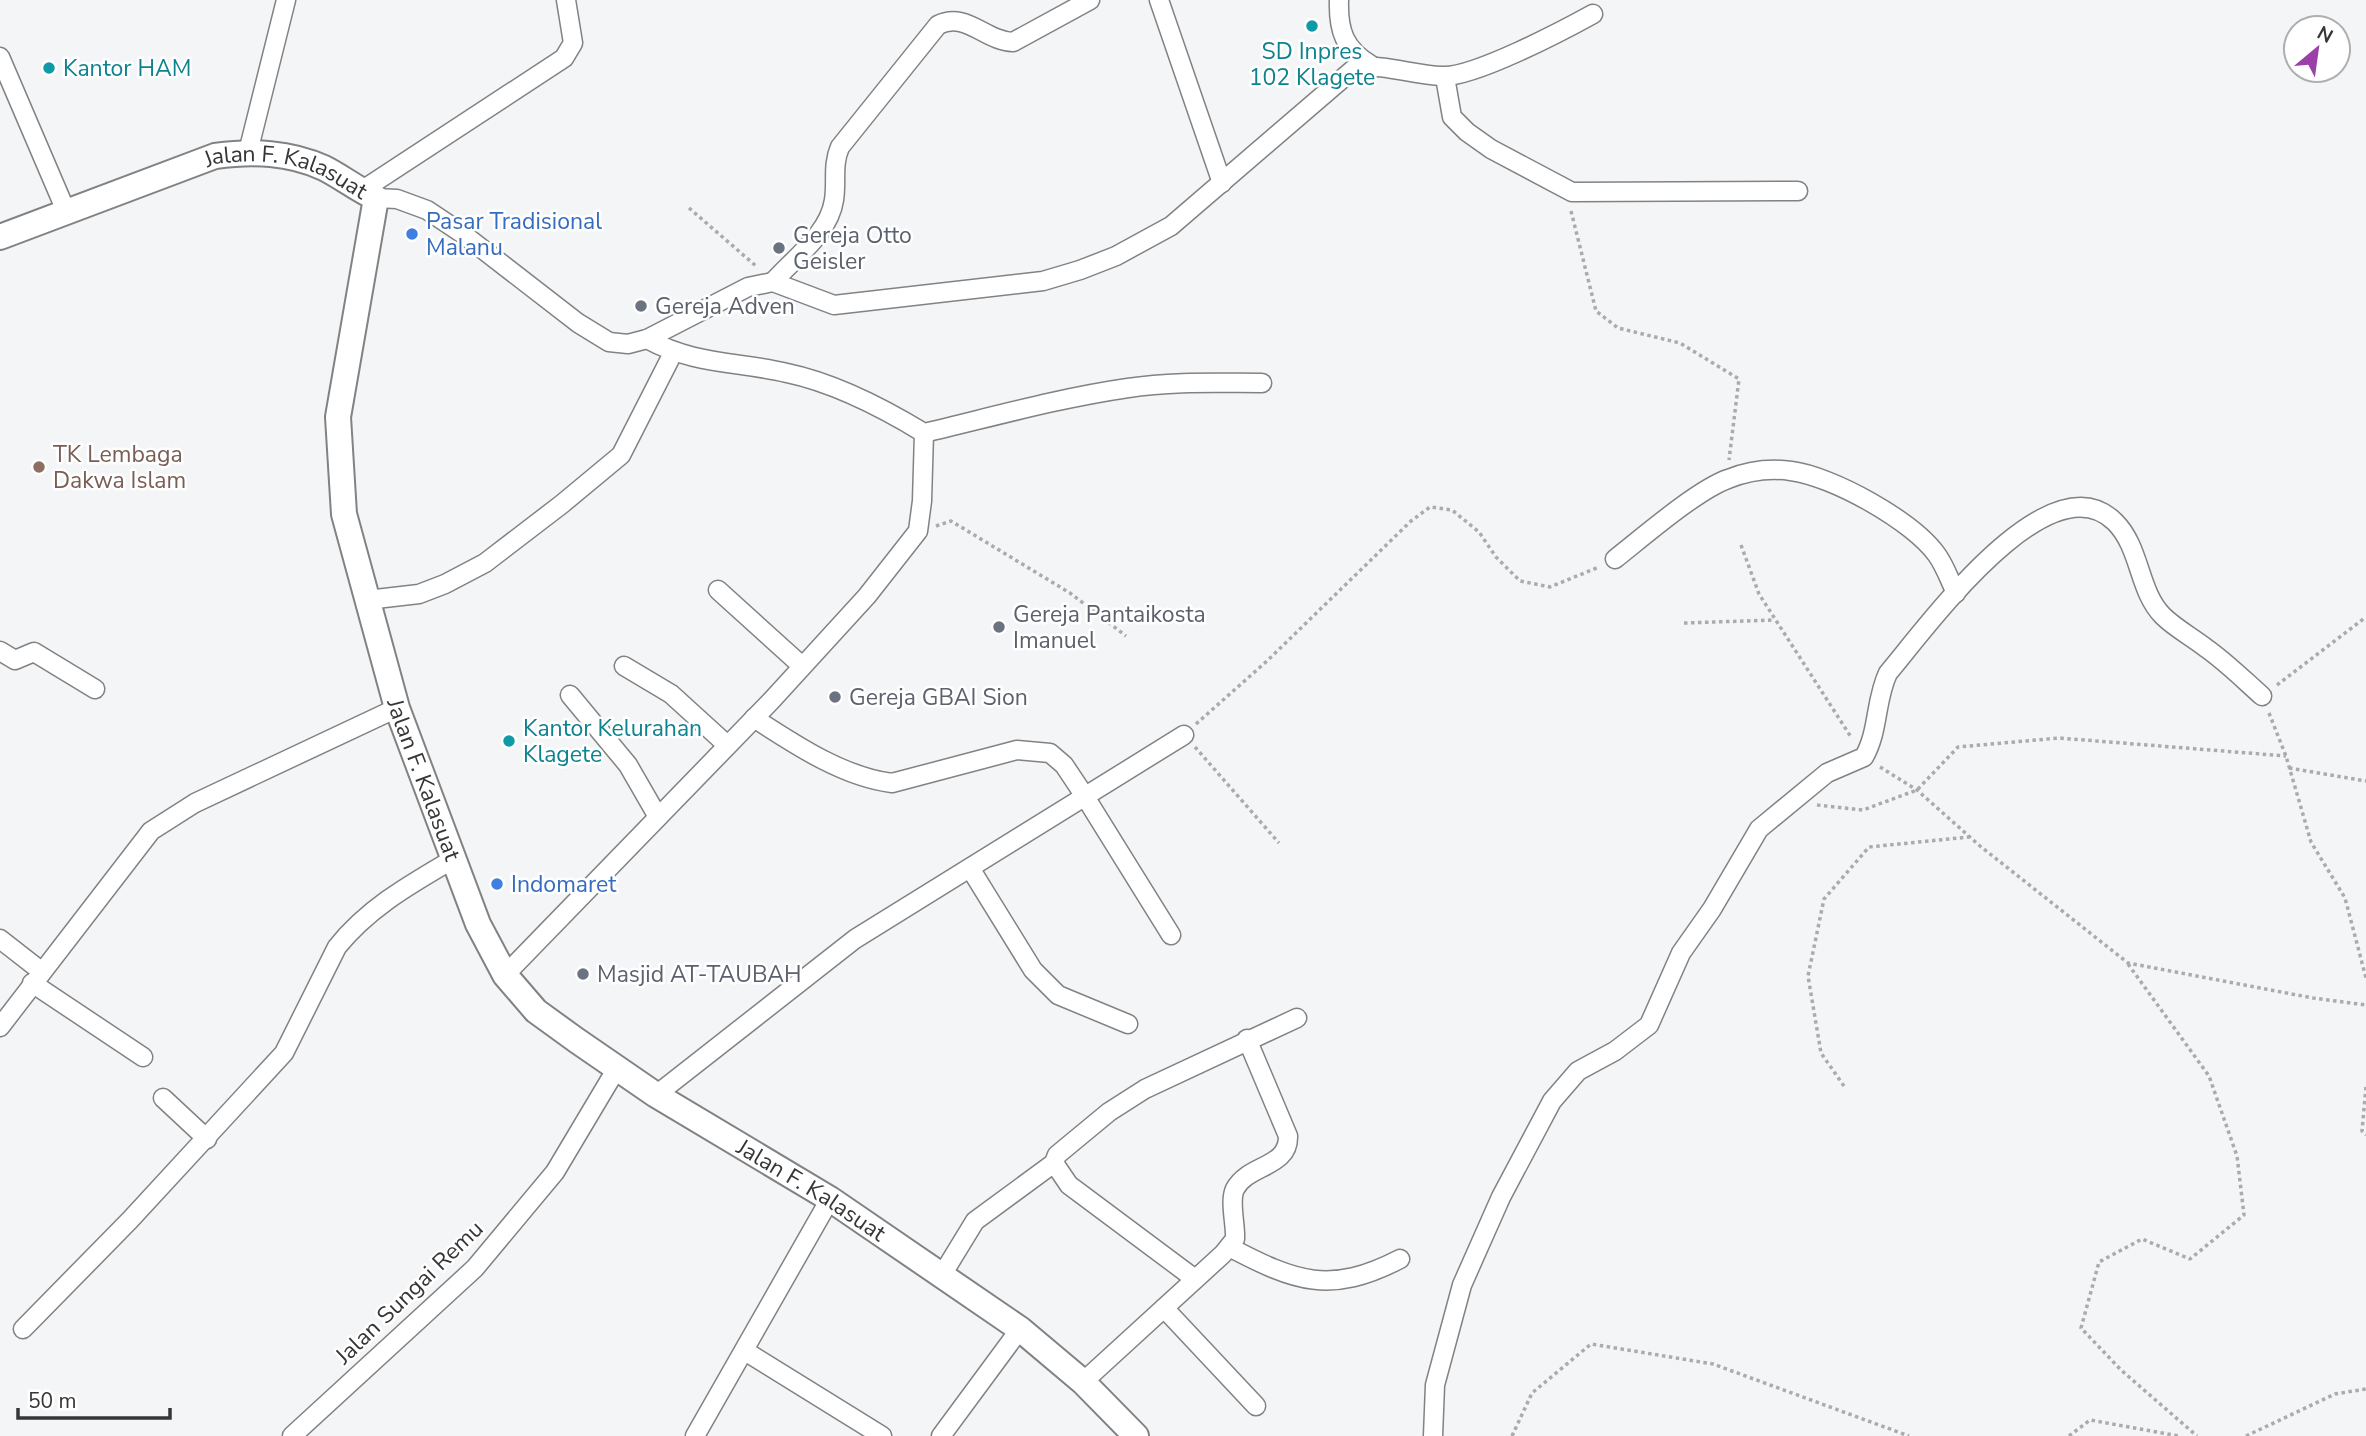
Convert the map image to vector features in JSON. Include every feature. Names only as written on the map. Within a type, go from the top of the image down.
[{"type":"street","points":[[248,152],[286,0]]},
{"type":"street","points":[[369,195],[564,58],[573,43],[566,0]]},
{"type":"street","points":[[369,195],[397,199],[427,210],[578,323],[610,341],[628,344],[647,338],[739,291],[773,282],[813,241],[830,216],[834,201],[834,164],[840,147],[938,25],[948,20],[958,20],[1004,41],[1013,42],[1090,0]]},
{"type":"street","points":[[1159,0],[1222,183]]},
{"type":"street","points":[[1339,0],[1340,33],[1353,54],[1371,65]]},
{"type":"street","points":[[773,282],[834,305],[1042,281],[1080,270],[1145,242],[1171,226],[1356,66],[1371,65],[1445,77],[1546,40],[1593,14]]},
{"type":"street","points":[[0,57],[66,211]]},
{"type":"street","points":[[1445,77],[1452,117],[1466,132],[1491,149],[1572,192],[1798,191]]},
{"type":"street","name":"Jalan F. Kalasuat","points":[[0,237],[215,156],[248,152],[288,156],[322,167],[369,195],[338,417],[344,514],[397,708],[478,924],[505,975],[536,1011],[656,1095],[830,1199],[1020,1329],[1083,1382],[1136,1436]]},
{"type":"street","points":[[647,338],[673,353],[707,362],[788,373],[890,412],[924,433],[1053,401],[1130,387],[1198,382],[1262,383]]},
{"type":"street","points":[[367,600],[419,594],[445,584],[485,563],[562,505],[621,455],[673,353]]},
{"type":"street","points":[[505,975],[754,718],[867,596],[918,531],[924,433]]},
{"type":"street","points":[[1615,559],[1663,521],[1725,480],[1753,471],[1793,471],[1882,508],[1915,531],[1938,556],[1956,593]]},
{"type":"street","points":[[1433,1436],[1436,1385],[1462,1285],[1502,1197],[1552,1101],[1577,1071],[1615,1051],[1649,1025],[1681,953],[1712,909],[1759,829],[1827,773],[1864,757],[1873,736],[1880,690],[1888,673],[1987,557],[2019,532],[2052,515],[2075,507],[2094,510],[2114,521],[2126,537],[2152,600],[2162,615],[2208,649],[2262,696]]},
{"type":"street","points":[[718,590],[802,666]]},
{"type":"street","points":[[0,651],[15,660],[34,652],[95,689]]},
{"type":"street","points":[[624,666],[671,694],[726,744]]},
{"type":"street","points":[[570,695],[628,765],[658,817]]},
{"type":"street","points":[[0,1027],[151,831],[167,818],[233,784],[397,708]]},
{"type":"street","points":[[754,718],[822,758],[878,781],[892,783],[1017,750],[1033,749],[1050,753],[1064,765],[1084,795],[1171,935]]},
{"type":"street","points":[[656,1095],[855,939],[1184,735]]},
{"type":"street","points":[[23,1329],[206,1139],[284,1053],[337,947],[347,934],[390,896],[455,858]]},
{"type":"street","points":[[971,868],[1033,970],[1058,995],[1128,1024]]},
{"type":"street","points":[[0,939],[36,977],[143,1057]]},
{"type":"street","points":[[942,1275],[975,1221],[1054,1163],[1057,1155],[1108,1112],[1145,1089],[1247,1039],[1297,1018]]},
{"type":"street","points":[[1083,1382],[1228,1247],[1235,1239],[1234,1190],[1242,1180],[1283,1156],[1288,1149],[1288,1136],[1247,1039]]},
{"type":"street","name":"Jalan Sungai Remu","points":[[292,1436],[311,1429],[475,1268],[555,1171],[617,1068]]},
{"type":"street","points":[[163,1098],[206,1139]]},
{"type":"street","points":[[1054,1163],[1069,1185],[1195,1279]]},
{"type":"street","points":[[695,1436],[830,1199]]},
{"type":"street","points":[[1228,1247],[1301,1278],[1331,1282],[1357,1279],[1401,1259]]},
{"type":"street","points":[[1164,1308],[1256,1406]]},
{"type":"street","points":[[941,1436],[1020,1329]]},
{"type":"street","points":[[745,1352],[882,1436]]},
{"type":"path","points":[[1572,192],[1572,211],[1596,312],[1618,328],[1680,344],[1739,379],[1736,418],[1725,480]]},
{"type":"path","points":[[689,208],[773,282]]},
{"type":"path","points":[[1279,843],[1184,735],[1267,661],[1401,530],[1430,506],[1452,510],[1479,532],[1496,557],[1520,581],[1550,587],[1577,578],[1615,559]]},
{"type":"path","points":[[918,531],[951,521],[1070,593],[1126,636]]},
{"type":"path","points":[[1741,545],[1759,594],[1864,757],[1917,790],[1969,836],[2128,963],[2209,1076],[2237,1156],[2244,1215],[2190,1259],[2142,1238],[2099,1262],[2081,1328],[2122,1370],[2197,1436]]},
{"type":"path","points":[[2366,617],[2262,696],[2286,756],[2311,842],[2345,898],[2366,978]]},
{"type":"path","points":[[1684,623],[1775,620]]},
{"type":"path","points":[[1816,805],[1863,810],[1917,790],[1958,747],[2059,738],[2286,756]]},
{"type":"path","points":[[2290,768],[2366,780]]},
{"type":"path","points":[[1844,1086],[1821,1053],[1808,975],[1824,899],[1869,847],[1969,836]]},
{"type":"path","points":[[2128,963],[2313,998],[2366,1005]]},
{"type":"path","points":[[2366,1087],[2362,1131],[2366,1135]]},
{"type":"path","points":[[1511,1436],[1532,1393],[1591,1344],[1713,1364],[1909,1436]]},
{"type":"path","points":[[2246,1436],[2335,1394],[2366,1389]]},
{"type":"path","points":[[2069,1436],[2090,1420],[2179,1436]]},
{"type":"place","name":"SD Inpres 102 Klagete","points":[[1312,26]]},
{"type":"place","name":"Kantor HAM","points":[[49,68]]},
{"type":"place","name":"Pasar Tradisional Malanu","points":[[412,234]]},
{"type":"place","name":"Gereja Otto Geisler","points":[[779,248]]},
{"type":"place","name":"Gereja Adven","points":[[641,306]]},
{"type":"place","name":"TK Lembaga Dakwa Islam","points":[[39,467]]},
{"type":"place","name":"Gereja Pantaikosta Imanuel","points":[[999,627]]},
{"type":"place","name":"Gereja GBAI Sion","points":[[835,697]]},
{"type":"place","name":"Kantor Kelurahan Klagete","points":[[509,741]]},
{"type":"place","name":"Indomaret","points":[[497,884]]},
{"type":"place","name":"Masjid AT-TAUBAH","points":[[583,974]]}]
